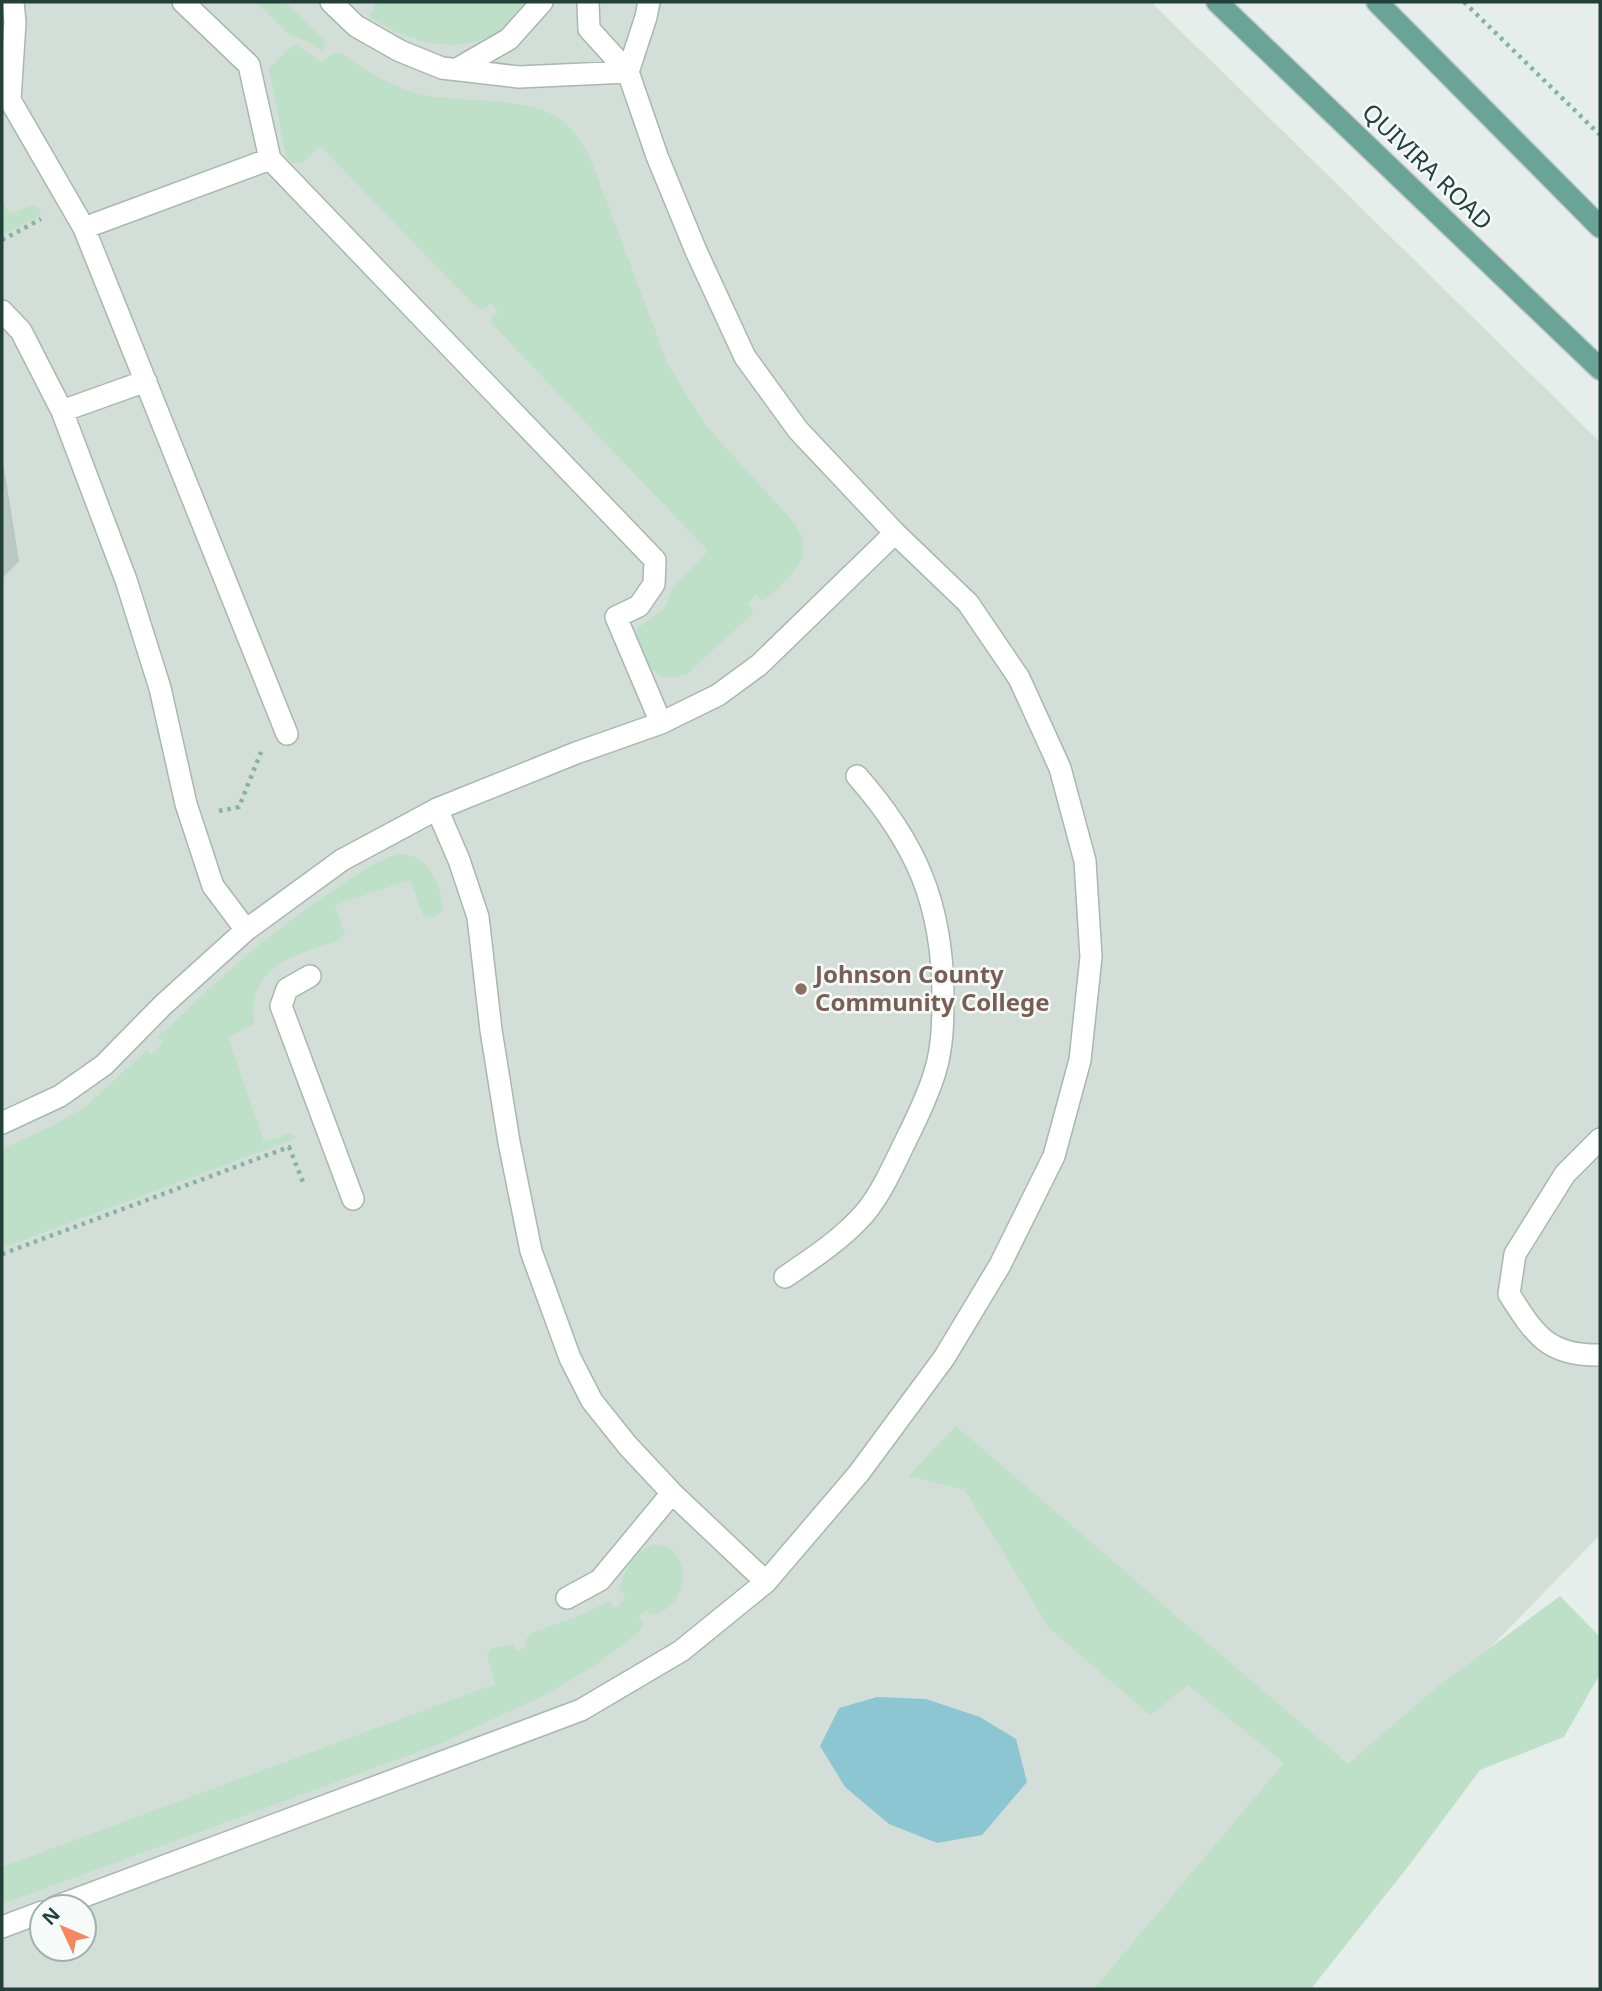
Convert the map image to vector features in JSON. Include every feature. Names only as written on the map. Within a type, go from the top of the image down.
[{"type":"main road","name":"QUIVIRA ROAD","points":[[1217,2],[1600,369]]},
{"type":"main road","points":[[1377,2],[1600,227]]},
{"type":"street","points":[[13,2],[15,22],[10,100],[84,228],[287,734]]},
{"type":"street","points":[[183,2],[249,65],[270,159],[655,560],[654,583],[647,595],[639,606],[616,617],[661,723]]},
{"type":"street","points":[[331,2],[356,26],[400,51],[442,68],[519,77],[628,72]]},
{"type":"street","points":[[457,69],[509,39],[542,2]]},
{"type":"street","points":[[92,1893],[581,1710],[681,1651],[766,1582],[859,1473],[951,1346],[1000,1265],[1054,1156],[1080,1060],[1091,957],[1085,861],[1060,768],[1019,678],[968,603],[895,533],[798,430],[745,357],[676,204],[628,72],[589,29],[588,2]]},
{"type":"street","points":[[628,72],[649,2]]},
{"type":"street","points":[[84,228],[270,159]]},
{"type":"street","points":[[2,311],[21,331],[62,411],[129,591],[160,688],[191,818],[213,886],[246,930]]},
{"type":"street","points":[[62,411],[146,381]]},
{"type":"street","points":[[2,1123],[60,1096],[104,1065],[163,1004],[246,930],[342,860],[437,809],[576,753],[661,723],[718,695],[759,665],[895,533]]},
{"type":"street","points":[[785,1277],[824,1251],[864,1213],[894,1165],[921,1111],[936,1071],[943,1027],[941,940],[931,899],[901,833],[878,799],[857,776]]},
{"type":"street","points":[[437,809],[478,917],[491,1030],[531,1251],[570,1358],[592,1401],[628,1446],[672,1493],[766,1582]]},
{"type":"street","points":[[310,976],[287,989],[281,1006],[353,1199]]},
{"type":"street","points":[[1600,1139],[1566,1174],[1515,1254],[1509,1294],[1527,1322],[1547,1344],[1571,1354],[1600,1355]]},
{"type":"street","points":[[567,1598],[600,1580],[672,1493]]},
{"type":"street","points":[[2,1927],[28,1917]]},
{"type":"path","points":[[1464,2],[1600,135]]},
{"type":"path","points":[[2,240],[41,219]]},
{"type":"path","points":[[191,818],[239,807],[261,752]]},
{"type":"path","points":[[2,1254],[289,1147],[303,1182]]},
{"type":"shaded area","name":"Johnson County Community College","points":[[2,2],[1151,2],[1600,442],[1600,1535],[1158,1989],[2,1989]]},
{"type":"green space","points":[[256,2],[285,2],[325,41],[322,51],[289,34]]},
{"type":"green space","points":[[377,2],[526,2],[511,21],[493,34],[473,42],[452,45],[431,43],[388,28],[369,16]]},
{"type":"green space","points":[[297,45],[322,63],[330,55],[339,52],[369,72],[412,92],[441,98],[498,101],[534,108],[565,123],[588,152],[668,365],[706,426],[792,520],[803,543],[801,558],[793,572],[762,601],[756,594],[748,603],[753,609],[750,616],[687,674],[675,678],[659,675],[648,662],[636,634],[637,629],[664,609],[673,588],[708,551],[492,324],[491,317],[498,312],[491,303],[484,309],[477,308],[320,146],[304,162],[292,163],[286,156],[269,68],[292,46]]},
{"type":"green space","points":[[2,202],[10,214],[33,205],[42,215],[2,235]]},
{"type":"green space","points":[[398,854],[418,859],[432,872],[440,891],[442,911],[432,918],[423,915],[410,880],[335,905],[345,933],[339,940],[278,965],[260,984],[255,996],[254,1024],[228,1037],[264,1142],[291,1133],[297,1138],[2,1248],[2,1149],[85,1107],[147,1050],[151,1055],[163,1042],[158,1037],[260,944],[353,877]]},
{"type":"green space","points":[[956,1426],[1348,1764],[1436,1688],[1560,1596],[1600,1637],[1600,1674],[1564,1737],[1480,1770],[1311,1989],[1094,1989],[1284,1763],[1188,1685],[1150,1715],[1049,1628],[965,1490],[908,1476]]},
{"type":"green space","points":[[654,1544],[668,1548],[677,1556],[682,1566],[683,1578],[674,1602],[652,1615],[646,1610],[638,1618],[643,1623],[640,1631],[594,1666],[545,1695],[437,1745],[2,1904],[2,1867],[495,1684],[487,1655],[492,1648],[514,1644],[516,1651],[527,1647],[525,1640],[532,1633],[586,1613],[608,1601],[615,1608],[626,1597],[619,1589],[627,1568],[647,1547]]},
{"type":"water","points":[[877,1697],[926,1699],[980,1717],[1016,1739],[1027,1782],[982,1835],[937,1843],[889,1824],[845,1787],[820,1746],[839,1708]]},
{"type":"building","points":[[2,462],[18,561],[2,577]]},
{"type":"place","name":"Johnson County Community College","points":[[801,989]]}]
